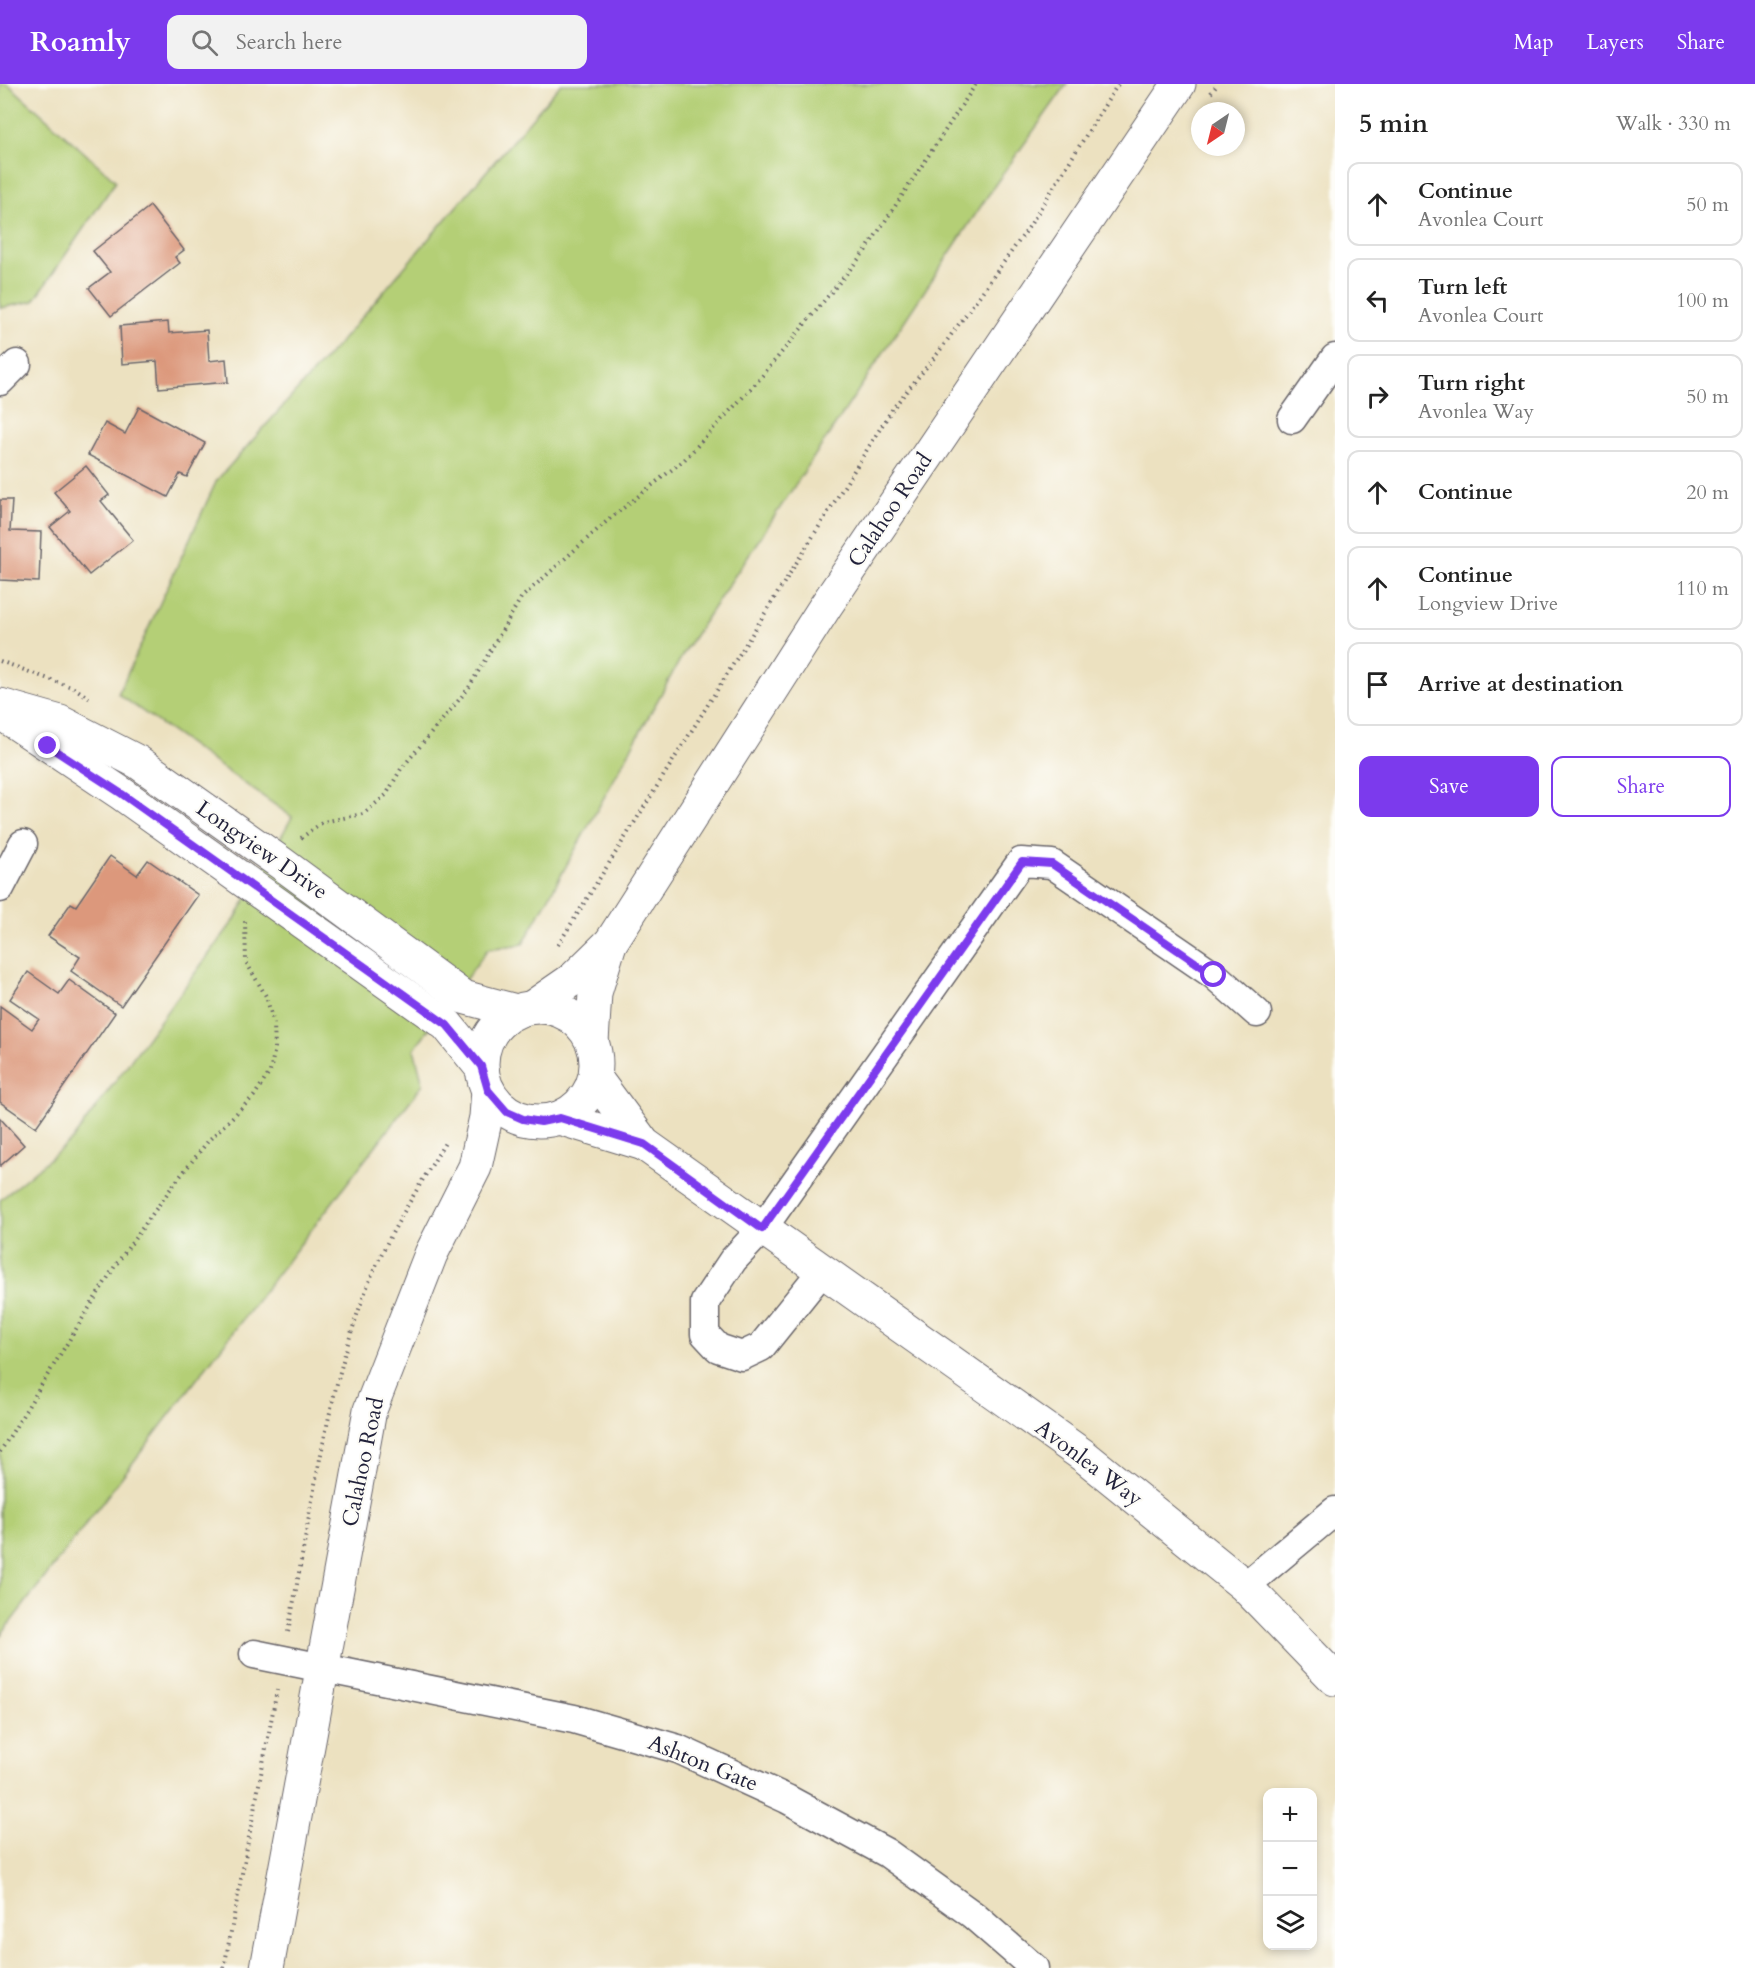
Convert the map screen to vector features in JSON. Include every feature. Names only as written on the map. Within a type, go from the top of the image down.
[{"type":"street","name":"Calahoo Road","points":[[525,1008],[567,984],[611,942],[825,607],[1179,84]]},
{"type":"street","points":[[1292,419],[1335,358]]},
{"type":"street","name":"Longview Drive","points":[[0,705],[60,722],[138,762],[464,997],[525,1008]]},
{"type":"street","name":"Longview Drive","points":[[0,712],[261,892],[447,1025],[484,1078]]},
{"type":"street","points":[[0,888],[22,844]]},
{"type":"street","points":[[822,1271],[761,1347],[742,1356],[717,1348],[705,1334],[705,1302],[733,1260],[762,1229],[1022,862],[1052,864],[1214,975],[1257,1013]]},
{"type":"street","name":"Calahoo Road","points":[[592,1042],[595,993],[611,942]]},
{"type":"street","points":[[525,1008],[552,1008],[569,1015],[583,1026],[592,1042],[596,1060],[595,1078],[587,1095],[575,1109],[550,1120],[523,1119],[507,1112],[484,1078],[482,1049],[490,1033],[501,1020],[525,1008]]},
{"type":"street","name":"Calahoo Road","points":[[267,1968],[325,1667],[370,1410],[431,1254],[475,1167],[486,1117],[484,1078]]},
{"type":"street","name":"Avonlea Way","points":[[595,1078],[644,1144],[1084,1456],[1245,1586],[1335,1679]]},
{"type":"street","name":"Calahoo Road","points":[[475,1167],[513,1135],[550,1120]]},
{"type":"street","name":"Avonlea Way","points":[[550,1120],[644,1144]]},
{"type":"street","points":[[1245,1586],[1335,1511]]},
{"type":"street","points":[[254,1654],[325,1667]]},
{"type":"street","name":"Ashton Gate","points":[[325,1667],[574,1719],[678,1749],[787,1799],[887,1853],[973,1915],[1034,1968]]},
{"type":"path","points":[[281,863],[299,840],[323,822],[363,814],[386,795],[401,769],[468,689],[521,598],[607,522],[684,460],[758,381],[866,250],[976,84]]},
{"type":"path","points":[[557,948],[892,408],[938,353],[1027,230],[1118,84]]},
{"type":"path","points":[[0,1452],[115,1266],[209,1140],[254,1096],[270,1072],[275,1048],[274,1024],[266,996],[246,962],[243,943],[244,924],[261,892]]},
{"type":"green space","points":[[0,84],[8,84],[116,181],[34,301],[0,308]]},
{"type":"green space","points":[[561,84],[1067,84],[997,182],[686,649],[523,944],[488,949],[414,1049],[423,1084],[0,1636],[0,1200],[72,1140],[235,919],[292,817],[118,694],[217,480],[343,339]]},
{"type":"building","points":[[150,206],[184,250],[175,257],[180,263],[111,316],[89,288],[110,272],[93,251]]},
{"type":"building","points":[[168,322],[169,333],[207,330],[209,361],[226,359],[228,382],[159,388],[157,361],[122,364],[120,326]]},
{"type":"building","points":[[139,407],[205,443],[187,477],[180,474],[168,497],[88,455],[105,423],[125,434]]},
{"type":"building","points":[[86,466],[109,495],[101,501],[133,540],[89,575],[50,527],[70,511],[54,492]]},
{"type":"building","points":[[0,500],[12,500],[10,531],[41,532],[39,582],[0,580]]},
{"type":"building","points":[[110,856],[137,875],[148,860],[198,895],[121,1006],[71,971],[80,957],[48,936],[71,903],[76,906]]},
{"type":"building","points":[[28,972],[59,994],[69,980],[115,1013],[36,1127],[0,1102],[0,1006],[32,1029],[39,1019],[10,999]]},
{"type":"building","points":[[0,1118],[24,1145],[0,1166]]},
{"type":"route","points":[[48,746],[122,794],[447,1025],[481,1066],[484,1084],[493,1100],[507,1112],[523,1119],[541,1122],[560,1118],[644,1144],[762,1229],[1022,862],[1052,864],[1214,975]]}]
